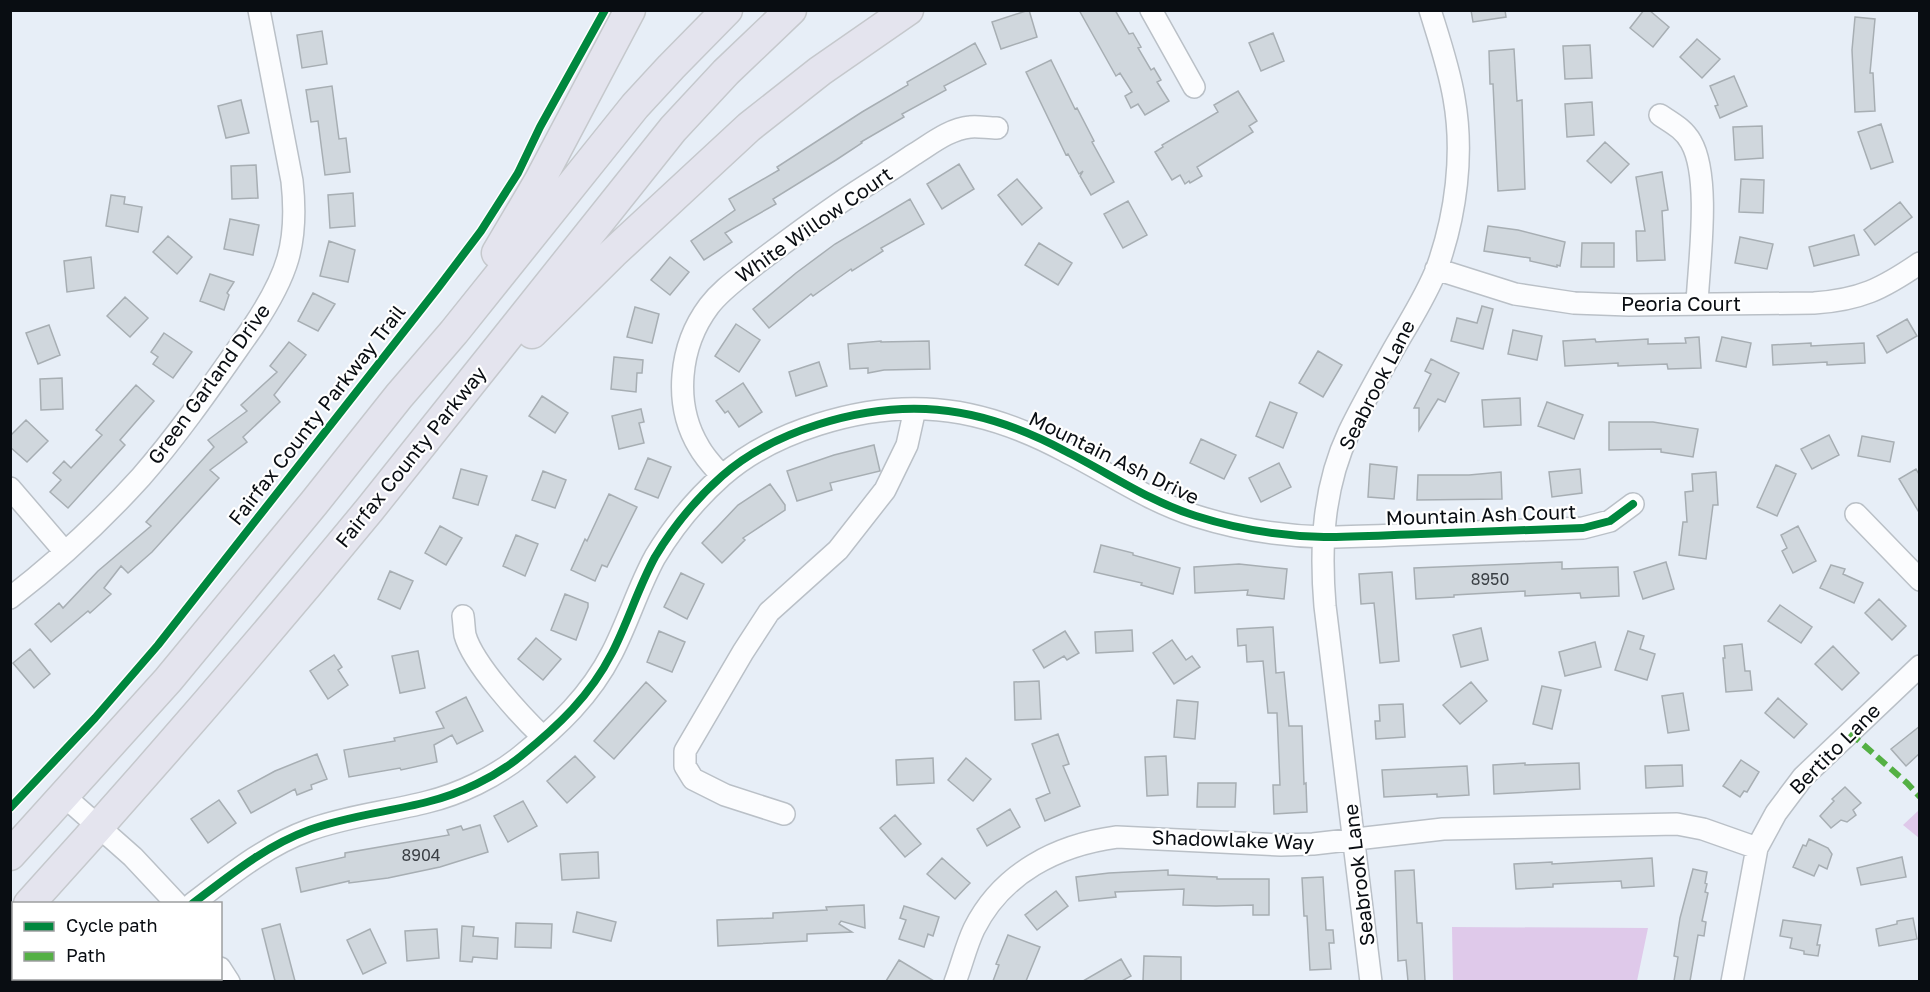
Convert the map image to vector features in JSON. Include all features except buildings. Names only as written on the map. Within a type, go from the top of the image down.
[{"type":"highway","points":[[399,396],[446,323],[480,278],[516,223],[564,138],[630,10]]},
{"type":"highway","points":[[10,855],[168,680],[321,495],[399,396],[454,332],[635,106],[727,10]]},
{"type":"highway","name":"Fairfax County Parkway","points":[[30,902],[99,827],[287,609],[673,129],[726,72],[792,10]]},
{"type":"highway","points":[[369,509],[416,471],[481,391],[546,318],[698,172],[748,127],[820,71],[908,10]]},
{"type":"street","name":"Green Garland Drive","points":[[10,598],[43,573],[109,511],[142,476],[269,304],[286,266],[295,224],[294,199],[259,10]]},
{"type":"street","points":[[1151,10],[1194,87]]},
{"type":"street","name":"Seabrook Lane","points":[[1371,981],[1325,606],[1323,537],[1330,491],[1348,434],[1436,269],[1453,211],[1458,171],[1455,100],[1430,10]]},
{"type":"street","points":[[1660,115],[1681,129],[1691,140],[1697,153],[1703,199],[1697,303]]},
{"type":"street","name":"White Willow Court","points":[[722,476],[698,446],[684,405],[682,387],[687,348],[709,306],[729,285],[793,235],[945,135],[970,127],[997,128]]},
{"type":"street","name":"Peoria Court","points":[[1436,269],[1515,294],[1574,303],[1629,305],[1835,302],[1875,291],[1920,263]]},
{"type":"street","points":[[784,813],[725,795],[693,779],[685,766],[686,751],[743,652],[769,612],[838,550],[885,490],[906,445],[915,409]]},
{"type":"street","name":"Mountain Ash Drive","points":[[193,902],[255,858],[289,838],[331,823],[429,802],[456,793],[506,767],[569,714],[595,683],[614,650],[644,578],[670,533],[692,506],[722,476],[749,456],[777,441],[820,423],[883,410],[915,409],[969,414],[1005,424],[1067,452],[1133,490],[1191,515],[1258,531],[1323,537]]},
{"type":"street","points":[[10,488],[65,552]]},
{"type":"street","name":"Mountain Ash Court","points":[[1323,537],[1583,528],[1610,521],[1633,504]]},
{"type":"street","points":[[1856,514],[1920,580]]},
{"type":"street","points":[[463,616],[465,636],[477,660],[526,721],[543,737]]},
{"type":"street","name":"Bertito Lane","points":[[1732,981],[1757,848],[1776,813],[1803,777],[1920,666]]},
{"type":"street","points":[[64,796],[133,856],[176,902]]},
{"type":"street","name":"Shadowlake Way","points":[[955,981],[966,946],[987,908],[1023,871],[1058,851],[1092,840],[1117,837],[1281,845],[1313,844],[1443,829],[1677,824],[1703,829],[1757,848]]},
{"type":"shaded area","points":[[1919,810],[1919,838],[1903,825]]},
{"type":"shaded area","points":[[1452,927],[1648,928],[1637,981],[1453,982]]},
{"type":"marked path","points":[[1850,733],[1920,797]]},
{"type":"cycle path","name":"Fairfax County Parkway Trail","points":[[10,808],[95,718],[158,645],[481,231],[518,173],[540,127],[605,10]]},
{"type":"cycle path","points":[[195,902],[248,862],[277,844],[309,830],[338,821],[439,799],[477,784],[511,764],[560,722],[594,683],[618,641],[655,557],[677,524],[694,504],[722,476],[743,460],[766,446],[818,424],[845,417],[900,409],[944,410],[980,417],[1015,428],[1049,443],[1145,495],[1178,510],[1227,525],[1291,535],[1348,537],[1583,528],[1610,521],[1633,504]]}]
